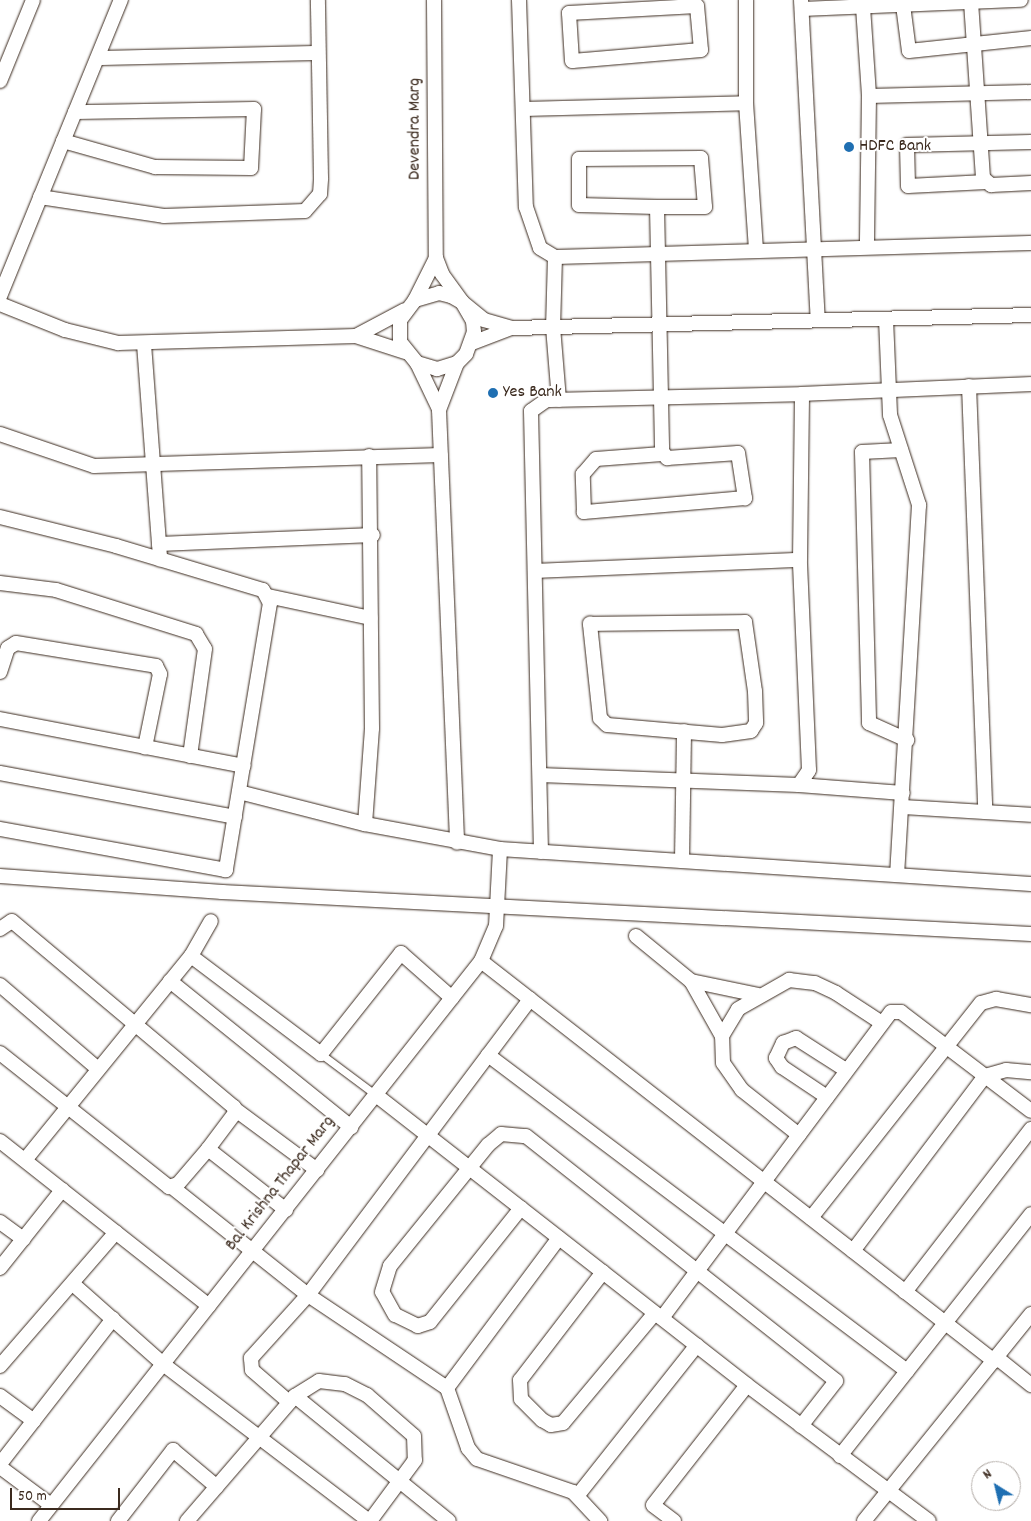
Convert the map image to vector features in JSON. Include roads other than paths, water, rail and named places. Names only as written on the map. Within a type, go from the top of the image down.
[{"type":"street","points":[[0,81],[33,0]]},
{"type":"street","points":[[0,296],[121,0]]},
{"type":"street","points":[[40,197],[164,216],[305,211],[320,194],[321,178],[318,0]]},
{"type":"street","name":"Devendra Marg","points":[[410,305],[436,258],[434,0]]},
{"type":"street","points":[[519,0],[526,207],[540,248],[555,256],[658,250],[1031,243]]},
{"type":"street","points":[[746,0],[746,103],[756,248]]},
{"type":"street","points":[[818,320],[802,5],[863,7],[1021,0]]},
{"type":"street","points":[[971,2],[980,145],[986,182]]},
{"type":"street","points":[[640,4],[697,6],[702,50],[572,61],[569,14],[640,4]]},
{"type":"street","points":[[903,5],[909,51],[1031,38]]},
{"type":"street","points":[[863,7],[869,96],[867,246]]},
{"type":"street","points":[[98,58],[318,53]]},
{"type":"street","points":[[869,96],[1031,92]]},
{"type":"street","points":[[524,109],[746,103]]},
{"type":"street","points":[[63,141],[155,167],[251,168],[254,109],[75,112]]},
{"type":"street","points":[[1031,142],[980,145],[907,145],[908,186],[1031,182]]},
{"type":"street","points":[[701,158],[705,207],[657,207],[579,205],[579,159],[701,158]]},
{"type":"street","points":[[657,207],[657,324],[662,454]]},
{"type":"street","points":[[555,256],[553,327],[559,400]]},
{"type":"street","points":[[436,258],[473,321],[472,343]]},
{"type":"street","points":[[356,336],[410,305],[438,293],[462,302],[484,320],[512,328],[1031,314]]},
{"type":"street","points":[[0,304],[94,339],[144,344],[356,336],[405,352],[417,363],[439,410],[457,843]]},
{"type":"street","points":[[405,352],[399,331],[410,305]]},
{"type":"street","points":[[886,319],[890,415],[919,505],[907,740],[897,872]]},
{"type":"street","points":[[439,410],[457,363],[472,343],[512,328]]},
{"type":"street","points":[[144,344],[160,559]]},
{"type":"street","points":[[417,363],[437,369],[457,363]]},
{"type":"street","points":[[542,852],[531,411],[540,402],[661,394],[802,394],[890,388],[1031,384]]},
{"type":"street","points":[[969,386],[985,812]]},
{"type":"street","points":[[799,785],[809,770],[800,560],[802,394]]},
{"type":"street","points":[[0,434],[94,466],[441,455]]},
{"type":"street","points":[[901,450],[862,452],[869,723],[907,740]]},
{"type":"street","points":[[738,453],[745,498],[584,512],[582,474],[596,459],[662,454],[667,458],[738,453]]},
{"type":"street","points":[[365,824],[372,728],[371,618],[373,535],[369,456]]},
{"type":"street","points":[[0,517],[160,559],[263,590],[268,596],[371,618]]},
{"type":"street","points":[[159,544],[373,535]]},
{"type":"street","points":[[535,571],[800,560]]},
{"type":"street","points":[[0,582],[56,590],[196,634],[205,649],[190,756]]},
{"type":"street","points":[[0,829],[226,870],[268,596]]},
{"type":"street","points":[[745,622],[756,723],[751,731],[736,734],[684,731],[607,724],[600,718],[590,624],[745,622]]},
{"type":"street","points":[[0,672],[8,648],[16,644],[156,666],[160,674],[145,747]]},
{"type":"street","points":[[0,719],[243,766]]},
{"type":"street","points":[[682,861],[684,731]]},
{"type":"street","points":[[0,773],[235,817]]},
{"type":"street","points":[[540,775],[683,783],[799,785],[903,793]]},
{"type":"street","points":[[239,792],[365,824],[457,843],[500,849],[897,872],[1031,884]]},
{"type":"street","points":[[902,807],[1031,815]]},
{"type":"street","name":"Bal Krishna Thapar Marg","points":[[39,1521],[481,961],[491,945],[499,904],[500,849]]},
{"type":"street","points":[[0,876],[222,892],[499,904],[1031,934]]},
{"type":"street","points":[[25,1160],[66,1106],[191,956],[211,921]]},
{"type":"street","points":[[0,929],[12,922],[136,1022],[236,1110],[317,1170]]},
{"type":"street","points":[[636,936],[691,982],[722,1036],[723,1063],[742,1090],[798,1135]]},
{"type":"street","points":[[191,956],[321,1054],[400,953],[452,998]]},
{"type":"street","points":[[481,961],[905,1292],[1031,1385]]},
{"type":"street","points":[[722,1036],[738,1009],[758,995],[789,980],[814,983],[882,1023]]},
{"type":"street","points":[[170,981],[350,1127]]},
{"type":"street","points":[[691,982],[758,995]]},
{"type":"street","points":[[0,985],[97,1068]]},
{"type":"street","points":[[811,1218],[980,1003],[996,999],[1031,1005]]},
{"type":"street","points":[[449,1521],[292,1399],[249,1362],[308,1295],[530,1000]]},
{"type":"street","points":[[603,1272],[520,1380],[521,1399],[542,1420],[552,1425],[563,1423],[697,1271],[882,1023],[898,1011],[1031,1111]]},
{"type":"street","points":[[827,1097],[782,1067],[776,1058],[779,1047],[796,1038],[846,1070]]},
{"type":"street","points":[[0,1053],[172,1188],[251,1253],[308,1295],[447,1388],[468,1448],[477,1459],[578,1495],[600,1521]]},
{"type":"street","points":[[488,1055],[726,1232],[907,1371]]},
{"type":"street","points":[[853,1251],[985,1076],[1006,1070],[1031,1072]]},
{"type":"street","points":[[376,1094],[429,1132],[521,1208],[746,1385],[888,1493],[929,1521]]},
{"type":"street","points":[[172,1188],[208,1149],[236,1110]]},
{"type":"street","points":[[905,1292],[1031,1130]]},
{"type":"street","points":[[521,1208],[430,1322],[418,1326],[395,1315],[382,1292],[390,1266],[470,1167],[500,1134],[526,1136],[836,1381],[800,1426]]},
{"type":"street","points":[[0,1141],[208,1306]]},
{"type":"street","points":[[208,1149],[286,1210]]},
{"type":"street","points":[[0,1268],[62,1190]]},
{"type":"street","points":[[840,1456],[1031,1214]]},
{"type":"street","points":[[0,1222],[23,1239]]},
{"type":"street","points":[[0,1366],[73,1284],[116,1232]]},
{"type":"street","points":[[447,1388],[559,1238]]},
{"type":"street","points":[[73,1284],[163,1364],[260,1438],[369,1521],[415,1460],[417,1449],[406,1426],[386,1408],[332,1382],[319,1381],[292,1399],[260,1438],[218,1487],[187,1521]]},
{"type":"street","points":[[864,1521],[1031,1314]]},
{"type":"street","points":[[51,1506],[0,1466],[113,1319]]},
{"type":"street","points":[[578,1495],[696,1345]]},
{"type":"street","points":[[674,1521],[653,1505],[746,1385]]},
{"type":"street","points":[[0,1396],[34,1422]]},
{"type":"street","points":[[118,1521],[173,1450],[218,1487]]},
{"type":"lane","points":[[321,1054],[376,1094]]},
{"type":"place","name":"HDFC Bank","points":[[849,147]]},
{"type":"place","name":"Yes Bank","points":[[493,393]]}]
